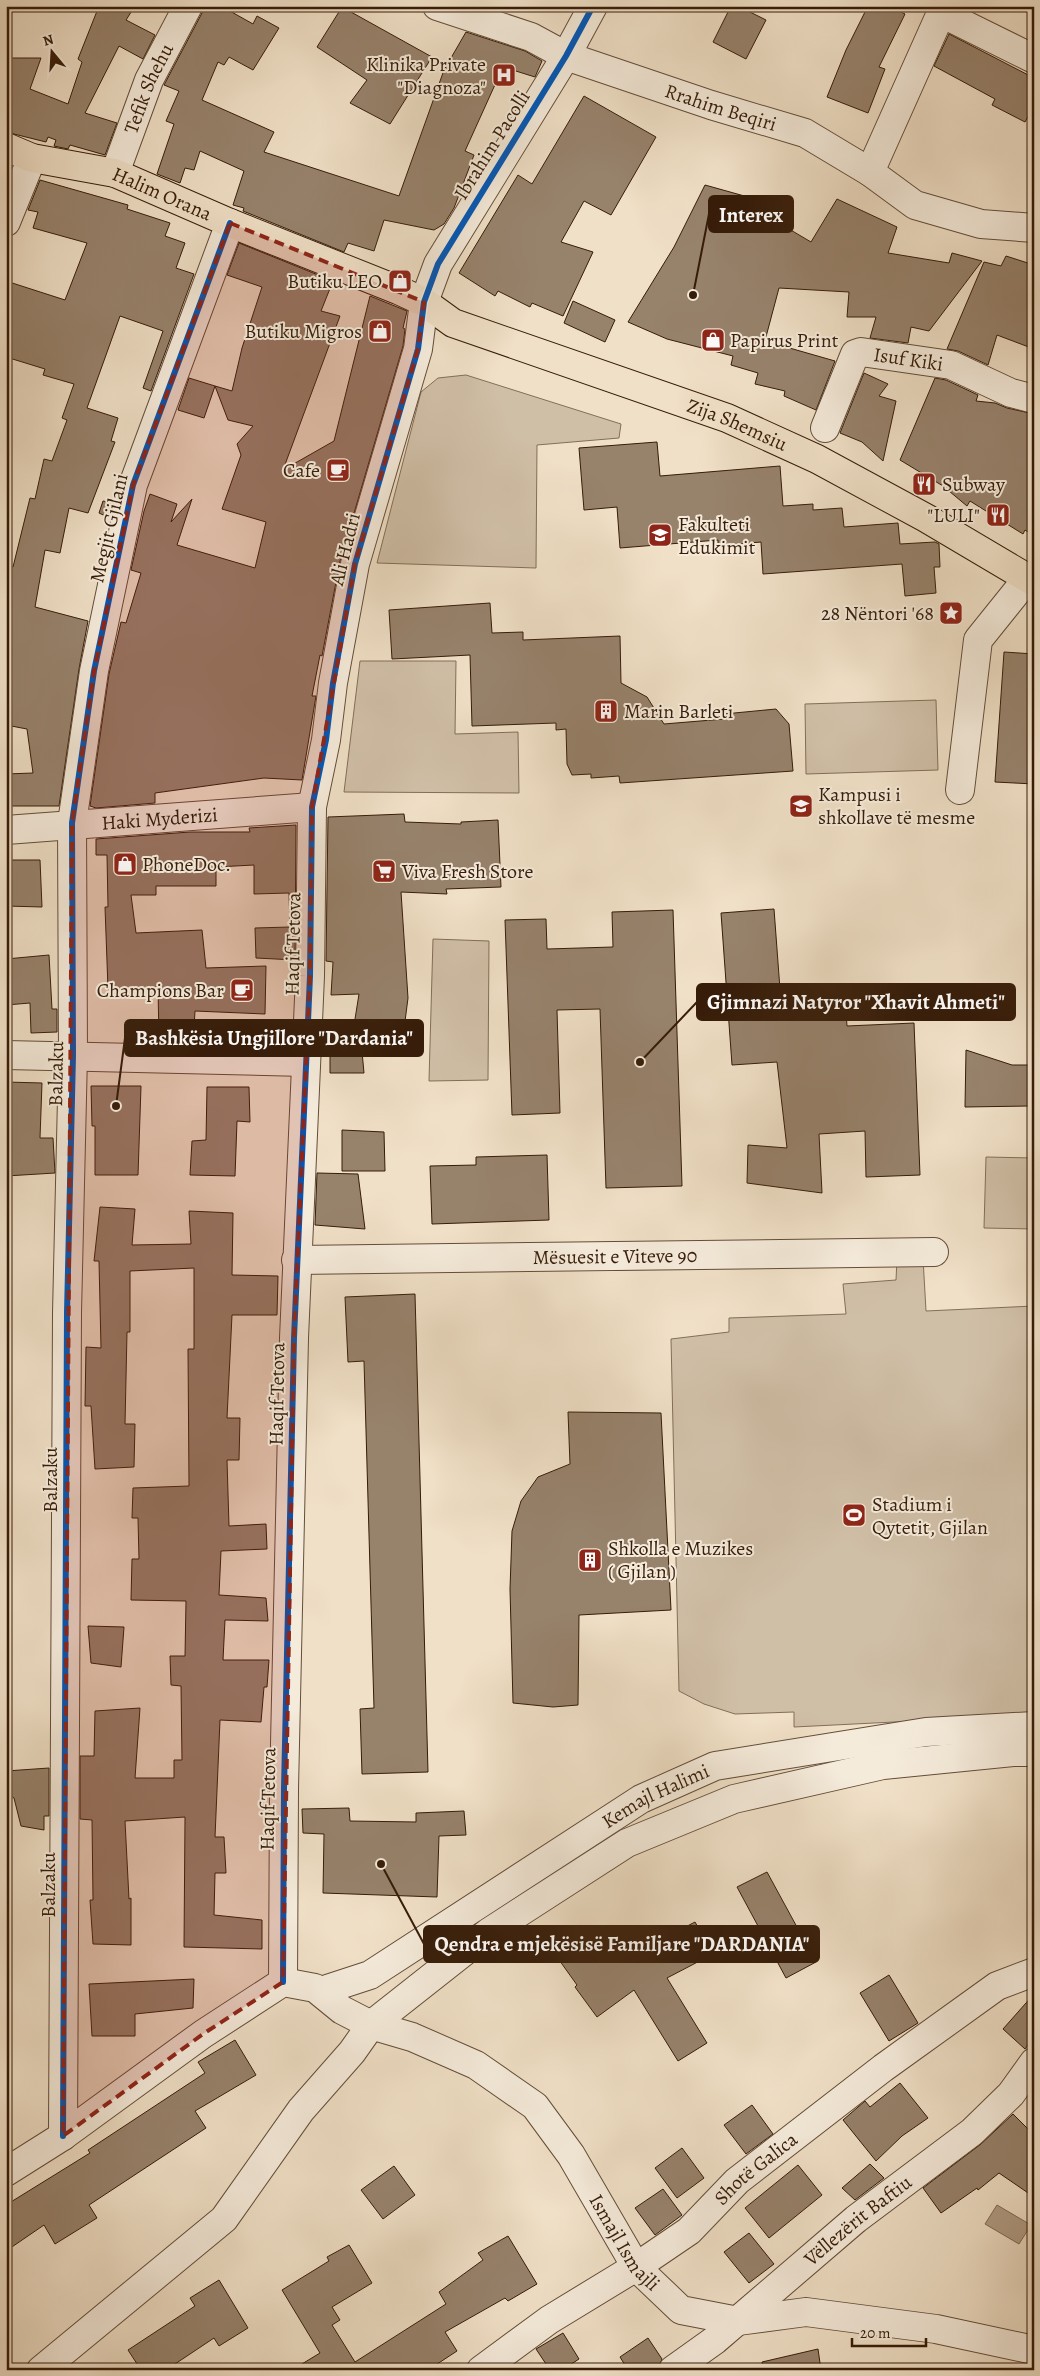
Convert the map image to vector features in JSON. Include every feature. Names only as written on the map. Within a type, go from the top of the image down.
[{"type":"main road","name":"Halim Orana","points":[[6,147],[32,158],[114,173],[230,223],[424,302]]},
{"type":"main road","name":"Zija Shemsiu","points":[[424,302],[453,323],[727,418],[817,459],[926,518],[1030,581]]},
{"type":"street","name":"Tefik Shehu","points":[[114,173],[149,80],[188,6]]},
{"type":"street","points":[[437,6],[532,37],[566,56]]},
{"type":"street","name":"Ibrahim Pacolli","points":[[424,302],[438,264],[566,56],[593,6]]},
{"type":"street","points":[[870,172],[934,9],[1034,58]]},
{"type":"street","name":"Rrahim Beqiri","points":[[566,56],[711,105],[805,133],[870,172],[914,205],[981,224],[1034,228]]},
{"type":"street","points":[[6,222],[32,158]]},
{"type":"street","name":"Megjit Gjilani","points":[[72,823],[94,671],[133,485],[230,223]]},
{"type":"street","name":"Ali Hadri","points":[[312,807],[326,740],[333,684],[355,564],[418,349],[424,302]]},
{"type":"street","name":"Isuf Kiki","points":[[825,428],[855,354],[861,352],[951,365],[1011,393],[1034,399]]},
{"type":"street","points":[[960,790],[978,640],[1030,581]]},
{"type":"street","name":"Haki Myderizi","points":[[6,830],[72,823],[312,807]]},
{"type":"street","name":"Haqif Tetova","points":[[283,1982],[284,1789],[296,1260],[310,976],[312,807]]},
{"type":"street","name":"Balzaku","points":[[63,2136],[67,1323],[73,1055],[72,823]]},
{"type":"street","points":[[6,1056],[73,1055],[305,1062]]},
{"type":"street","name":"Mësuesit e Viteve 90","points":[[296,1260],[934,1252]]},
{"type":"street","name":"Kemajl Halimi","points":[[321,1991],[370,1975],[641,1799],[715,1766],[926,1732],[1034,1726]]},
{"type":"street","points":[[41,2370],[224,2219],[301,2110],[352,2052],[371,2025],[489,1932],[627,1842],[734,1799],[883,1765],[1013,1752],[1034,1752]]},
{"type":"street","name":"Shotë Galica","points":[[481,2370],[549,2320],[636,2267],[689,2231],[737,2181],[883,2068],[998,1986],[1034,1972]]},
{"type":"street","points":[[6,2172],[63,2136],[203,2034],[283,1982]]},
{"type":"street","name":"Ismajl Ismajli","points":[[283,1982],[321,1991],[342,2010],[371,2025],[412,2037],[476,2065],[535,2106],[571,2155],[636,2267],[681,2310],[738,2321],[806,2312],[936,2329],[1034,2350]]},
{"type":"street","name":"Vëllezërit Baftiu","points":[[673,2370],[715,2340],[856,2219],[972,2132],[1011,2094],[1034,2062]]},
{"type":"highlighted area","points":[[230,223],[424,302],[418,349],[355,564],[312,807],[310,976],[294,1338],[283,1982],[203,2034],[63,2136],[72,823],[94,671],[133,485]]},
{"type":"shaded area","points":[[466,375],[621,424],[619,438],[537,445],[536,568],[377,563],[421,392],[438,378]]},
{"type":"shaded area","points":[[360,661],[456,661],[455,734],[518,732],[519,793],[344,792]]},
{"type":"shaded area","points":[[936,700],[938,770],[806,774],[805,704]]},
{"type":"shaded area","points":[[433,939],[489,941],[488,1080],[429,1081]]},
{"type":"shaded area","points":[[986,1157],[1034,1158],[1034,1229],[984,1228]]},
{"type":"shaded area","name":"Stadium i Qytetit, Gjilan","points":[[923,1258],[926,1311],[1034,1306],[1034,1715],[794,1727],[794,1712],[735,1714],[704,1704],[679,1691],[671,1339],[729,1332],[729,1318],[846,1314],[843,1284],[896,1280],[897,1259]]},
{"type":"shaded area","points":[[997,2205],[1031,2225],[1019,2244],[985,2224]]},
{"type":"building","points":[[99,6],[135,6],[126,20],[155,35],[143,59],[119,46],[85,113],[117,123],[105,155],[70,145],[68,149],[54,146],[56,140],[48,137],[46,142],[6,132],[6,58],[41,58],[30,89],[68,104],[82,62],[78,59]]},
{"type":"building","points":[[203,6],[221,6],[253,24],[257,16],[279,28],[253,70],[229,57],[224,65],[218,62],[202,100],[274,132],[264,152],[399,196],[444,70],[466,32],[525,51],[542,61],[535,77],[503,67],[465,151],[474,155],[454,208],[444,224],[434,230],[384,220],[374,251],[348,243],[344,252],[243,211],[244,208],[233,205],[244,171],[200,151],[194,170],[185,168],[180,183],[157,174],[174,124],[166,121],[179,91],[164,85],[202,13]]},
{"type":"building","points":[[731,6],[738,6],[766,20],[746,59],[713,42]]},
{"type":"building","points":[[868,6],[890,6],[905,14],[879,67],[885,69],[868,113],[827,97],[846,50]]},
{"type":"building","points":[[342,7],[432,57],[390,124],[350,103],[367,80],[317,47]]},
{"type":"building","points":[[949,34],[1034,78],[1034,106],[1025,122],[992,105],[995,99],[934,66]]},
{"type":"building","points":[[584,96],[656,137],[611,215],[584,201],[561,242],[593,252],[563,316],[532,303],[530,307],[498,291],[495,296],[459,273],[518,175],[532,184]]},
{"type":"building","points":[[40,180],[128,205],[127,209],[170,223],[165,236],[185,243],[176,268],[194,274],[151,391],[143,388],[163,331],[120,316],[87,408],[118,418],[111,441],[115,442],[88,513],[69,508],[60,553],[45,550],[35,607],[88,621],[59,806],[6,806],[6,774],[33,773],[27,729],[6,725],[6,565],[13,567],[30,498],[35,499],[44,459],[52,461],[67,420],[62,418],[74,384],[43,375],[45,369],[6,357],[6,281],[65,300],[87,243],[33,228],[38,212],[28,210]]},
{"type":"building","points":[[705,185],[773,204],[764,227],[789,229],[811,242],[837,199],[897,227],[888,253],[949,263],[952,253],[982,261],[929,331],[911,327],[908,343],[870,338],[876,317],[847,317],[849,292],[779,288],[763,348],[786,347],[835,361],[816,410],[784,396],[785,391],[755,384],[758,373],[731,365],[733,356],[667,339],[628,322],[674,247]]},
{"type":"building","points":[[239,243],[333,281],[321,311],[340,316],[283,470],[334,441],[370,296],[407,311],[403,328],[405,329],[403,346],[340,561],[322,656],[320,655],[312,696],[316,696],[302,780],[264,778],[155,793],[155,803],[96,808],[90,806],[109,674],[121,622],[126,623],[141,573],[131,570],[144,511],[150,494],[177,504],[171,522],[192,499],[177,545],[255,568],[266,522],[222,509],[241,455],[237,444],[253,426],[228,420],[215,386],[232,391],[242,348],[262,287],[227,275]]},
{"type":"building","points":[[1006,256],[1034,265],[1034,349],[997,335],[988,365],[958,351],[947,349],[984,262],[1001,266]]},
{"type":"building","points":[[573,301],[615,320],[605,342],[564,323]]},
{"type":"building","points":[[864,373],[888,384],[879,396],[896,401],[883,461],[862,442],[840,433]]},
{"type":"building","points":[[189,378],[215,386],[204,418],[178,410]]},
{"type":"building","points":[[935,378],[946,380],[978,395],[976,401],[995,403],[1007,408],[1034,414],[1034,536],[1025,530],[1023,534],[970,501],[967,506],[943,486],[900,460]]},
{"type":"building","points":[[657,442],[660,476],[780,466],[783,506],[813,504],[813,510],[842,508],[844,527],[898,523],[900,544],[935,542],[939,544],[940,567],[934,567],[936,593],[905,596],[902,564],[763,574],[761,542],[718,546],[718,540],[620,548],[617,507],[584,510],[579,448]]},
{"type":"building","points":[[103,501],[113,503],[110,518],[99,513]]},
{"type":"building","points":[[490,603],[492,633],[523,632],[523,640],[620,636],[621,683],[647,697],[664,724],[724,719],[724,714],[776,709],[789,724],[793,771],[620,783],[619,776],[591,778],[591,774],[572,775],[567,764],[566,729],[556,730],[556,723],[472,726],[470,655],[392,659],[389,610]]},
{"type":"building","points":[[1004,652],[1034,654],[1034,784],[995,782]]},
{"type":"building","points":[[404,814],[405,822],[461,824],[461,822],[498,820],[501,887],[446,889],[447,894],[401,892],[408,998],[403,1037],[352,1038],[359,994],[331,995],[333,962],[326,961],[328,817]]},
{"type":"building","points":[[296,825],[295,960],[256,958],[255,928],[290,927],[289,893],[254,894],[254,865],[216,867],[216,886],[156,886],[156,895],[131,895],[136,933],[202,930],[206,968],[266,966],[265,1014],[195,1011],[193,1043],[159,1040],[158,987],[108,989],[105,907],[108,907],[107,855],[96,855],[96,839],[190,832],[250,832],[249,828]]},
{"type":"building","points":[[6,860],[40,860],[42,907],[6,906]]},
{"type":"building","points":[[774,909],[782,1016],[846,1012],[847,1026],[914,1023],[920,1175],[866,1177],[865,1131],[819,1134],[822,1193],[747,1183],[748,1145],[787,1148],[777,1062],[732,1065],[721,913]]},
{"type":"building","points":[[673,910],[682,1186],[606,1188],[600,1009],[557,1010],[560,1113],[512,1115],[505,920],[546,919],[547,949],[613,947],[612,912]]},
{"type":"building","points":[[49,955],[52,1009],[57,1009],[57,1032],[31,1033],[30,1003],[6,1005],[6,959]]},
{"type":"building","points":[[330,1039],[361,1041],[364,1073],[330,1073]]},
{"type":"building","points":[[966,1050],[1012,1065],[1034,1065],[1034,1087],[1029,1106],[965,1107]]},
{"type":"building","points":[[6,1082],[42,1083],[40,1138],[53,1138],[55,1173],[6,1176]]},
{"type":"building","points":[[91,1086],[141,1086],[138,1175],[95,1175],[95,1126],[92,1126]]},
{"type":"building","points":[[207,1087],[249,1087],[250,1122],[237,1121],[235,1176],[190,1175],[192,1141],[206,1140]]},
{"type":"building","points":[[342,1130],[384,1132],[385,1171],[342,1171]]},
{"type":"building","points":[[547,1155],[549,1220],[432,1224],[430,1166],[476,1165],[476,1157]]},
{"type":"building","points":[[317,1173],[358,1174],[365,1229],[315,1225]]},
{"type":"building","points":[[100,1207],[135,1209],[132,1245],[191,1244],[189,1211],[233,1213],[232,1275],[278,1276],[277,1315],[232,1315],[227,1418],[240,1418],[239,1460],[227,1460],[229,1526],[266,1524],[267,1549],[221,1551],[219,1595],[266,1598],[268,1621],[225,1620],[223,1660],[269,1660],[267,1687],[264,1687],[261,1722],[220,1720],[215,1837],[224,1837],[226,1873],[215,1873],[214,1915],[262,1920],[262,1949],[184,1947],[185,1817],[125,1821],[129,1899],[131,1898],[131,1945],[93,1944],[90,1900],[93,1900],[92,1820],[80,1819],[80,1756],[94,1756],[95,1711],[140,1708],[135,1778],[174,1778],[174,1760],[182,1760],[181,1686],[171,1685],[170,1656],[185,1656],[186,1601],[131,1600],[132,1559],[139,1559],[138,1518],[132,1518],[133,1488],[189,1486],[188,1349],[194,1349],[194,1268],[130,1271],[130,1332],[127,1332],[125,1424],[135,1424],[134,1467],[95,1469],[91,1406],[85,1406],[86,1347],[101,1348],[99,1261],[94,1261]]},
{"type":"building","points":[[415,1294],[428,1772],[362,1774],[360,1709],[374,1708],[364,1361],[348,1362],[345,1297]]},
{"type":"building","name":"Shkolla e Muzikes ( Gjilan )","points":[[568,1412],[661,1413],[671,1610],[579,1615],[578,1705],[553,1707],[513,1703],[510,1589],[512,1531],[521,1501],[538,1477],[570,1464]]},
{"type":"building","points":[[88,1626],[124,1627],[121,1667],[91,1663]]},
{"type":"building","points":[[49,1768],[49,1816],[44,1816],[44,1830],[21,1826],[14,1798],[6,1793],[6,1771]]},
{"type":"building","points":[[349,1808],[350,1821],[416,1822],[416,1813],[464,1811],[466,1835],[439,1836],[437,1897],[323,1893],[324,1834],[303,1833],[302,1809]]},
{"type":"building","points":[[767,1872],[816,1962],[786,1978],[737,1887]]},
{"type":"building","points":[[695,1922],[713,1954],[667,1978],[707,2043],[678,2061],[634,1990],[597,2017],[575,1987],[577,1985],[552,1950],[579,1929],[597,1954],[642,1926],[653,1944]]},
{"type":"building","points":[[889,1975],[918,2023],[889,2041],[860,1993]]},
{"type":"building","points":[[194,1979],[193,2008],[135,2014],[135,2036],[92,2036],[89,1984]]},
{"type":"building","points":[[1034,1994],[1034,2037],[1025,2049],[1003,2029]]},
{"type":"building","points":[[235,2040],[256,2075],[195,2111],[206,2128],[89,2205],[97,2218],[55,2244],[44,2225],[6,2251],[6,2205],[90,2153],[88,2150],[205,2073],[198,2062]]},
{"type":"building","points":[[900,2083],[928,2118],[902,2136],[876,2161],[843,2120],[865,2101],[870,2107]]},
{"type":"building","points":[[752,2105],[773,2134],[746,2154],[724,2125]]},
{"type":"building","points":[[1013,2114],[1034,2135],[1034,2197],[999,2173],[978,2190],[977,2188],[941,2213],[923,2188],[981,2144]]},
{"type":"building","points":[[682,2148],[704,2178],[677,2198],[655,2168]]},
{"type":"building","points":[[870,2164],[884,2178],[855,2200],[842,2188]]},
{"type":"building","points":[[798,2165],[822,2195],[769,2238],[745,2208]]},
{"type":"building","points":[[394,2166],[415,2195],[383,2219],[361,2190]]},
{"type":"building","points":[[663,2189],[682,2215],[655,2235],[635,2208]]},
{"type":"building","points":[[749,2233],[774,2264],[749,2283],[724,2252]]},
{"type":"building","points":[[508,2236],[537,2284],[508,2301],[505,2298],[445,2332],[457,2351],[428,2370],[292,2370],[320,2353],[282,2290],[329,2261],[327,2257],[349,2245],[372,2283],[332,2307],[340,2320],[332,2325],[355,2362],[446,2304],[439,2292],[483,2260],[478,2253]]},
{"type":"building","points":[[219,2280],[248,2328],[219,2346],[214,2338],[166,2370],[141,2370],[128,2350],[195,2306],[190,2298]]},
{"type":"building","points":[[563,2333],[579,2359],[562,2370],[550,2370],[536,2349]]},
{"type":"building","points":[[648,2338],[662,2359],[658,2370],[628,2370],[620,2357]]},
{"type":"building","points":[[818,2349],[821,2370],[763,2370],[762,2362]]},
{"type":"cycle path","points":[[283,1982],[284,1789],[294,1338],[310,976],[312,807],[326,740],[333,683],[355,564],[418,349],[424,302],[438,264],[566,56],[593,6]]},
{"type":"cycle path","points":[[63,2136],[67,1313],[73,1055],[72,823],[94,671],[133,485],[230,223]]},
{"type":"place","name":"Klinika Private \"Diagnoza\"","points":[[504,75]]},
{"type":"place","name":"Butiku LEO","points":[[400,281]]},
{"type":"place","name":"Interex","points":[[693,295]]},
{"type":"place","name":"Butiku Migros","points":[[380,331]]},
{"type":"place","name":"Papirus Print","points":[[713,340]]},
{"type":"place","name":"Cafe","points":[[338,470]]},
{"type":"place","name":"Subway","points":[[924,484]]},
{"type":"place","name":"\"LULI\"","points":[[998,515]]},
{"type":"place","name":"Fakulteti Edukimit","points":[[660,535]]},
{"type":"place","name":"28 Nëntori '68","points":[[951,613]]},
{"type":"place","name":"Marin Barleti","points":[[606,711]]},
{"type":"place","name":"Kampusi i shkollave të mesme","points":[[801,806]]},
{"type":"place","name":"PhoneDoc.","points":[[125,864]]},
{"type":"place","name":"Viva Fresh Store","points":[[384,871]]},
{"type":"place","name":"Champions Bar","points":[[242,990]]},
{"type":"place","name":"Gjimnazi Natyror \"Xhavit Ahmeti\"","points":[[640,1062]]},
{"type":"place","name":"Bashkësia Ungjillore \"Dardania\"","points":[[116,1106]]},
{"type":"place","name":"Stadium i Qytetit, Gjilan","points":[[854,1515]]},
{"type":"place","name":"Shkolla e Muzikes ( Gjilan )","points":[[590,1560]]},
{"type":"place","name":"Qendra e mjekësisë Familjare \"DARDANIA\"","points":[[381,1864]]}]
